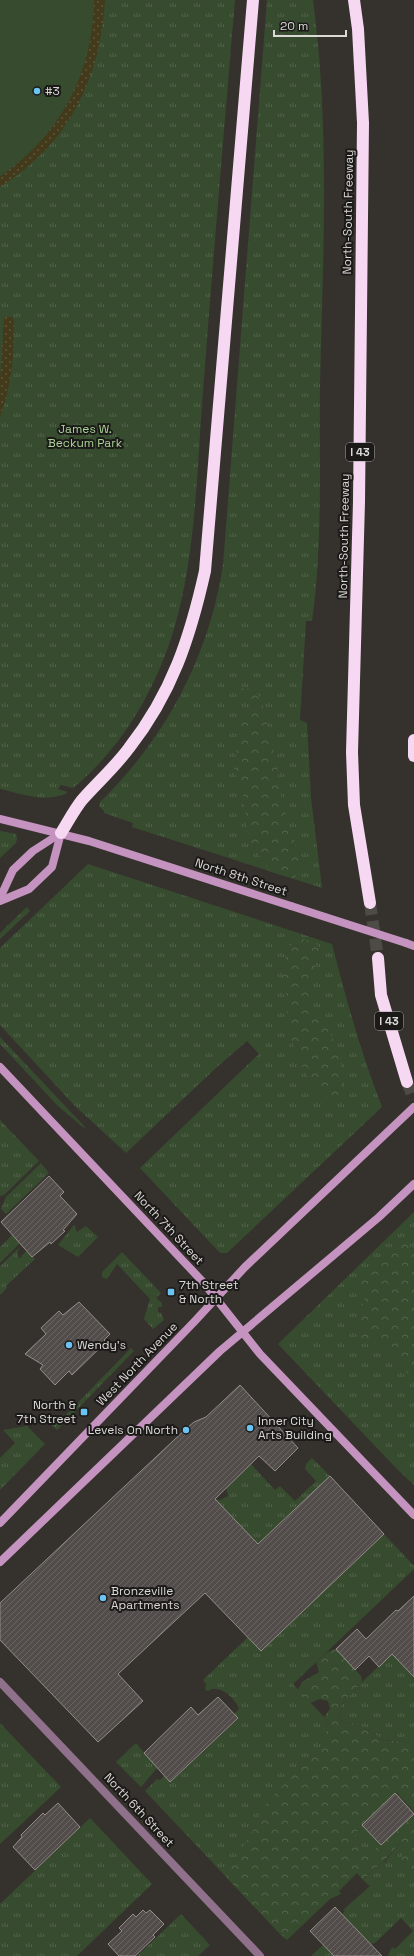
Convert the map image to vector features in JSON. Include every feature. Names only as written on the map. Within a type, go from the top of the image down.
[{"type":"highway","points":[[61,833],[82,801],[115,766],[144,728],[183,653],[194,618],[205,571],[253,0]]},
{"type":"highway","name":"North-South Freeway","points":[[354,0],[358,29],[363,123],[359,502],[352,752],[354,805],[370,903]]},
{"type":"highway","points":[[414,740],[414,756]]},
{"type":"highway","name":"I 43","points":[[378,958],[381,995],[408,1082]]},
{"type":"main road","name":"North 8th Street","points":[[0,819],[61,833],[414,946]]},
{"type":"main road","points":[[0,898],[14,870],[33,851],[61,833]]},
{"type":"main road","points":[[0,901],[29,889],[52,867],[61,833]]},
{"type":"main road","name":"North 7th Street","points":[[0,1067],[216,1298],[260,1354],[414,1515]]},
{"type":"main road","name":"West North Avenue","points":[[0,1523],[245,1267],[414,1107]]},
{"type":"main road","points":[[0,1562],[214,1356],[379,1217],[414,1184]]},
{"type":"street","name":"North 6th Street","points":[[0,1682],[260,1956]]},
{"type":"green space","name":"James W. Beckum Park","points":[[0,0],[235,0],[197,481],[187,571],[181,601],[174,629],[158,674],[122,736],[91,772],[73,788],[61,785],[58,789],[68,792],[60,796],[43,798],[0,789]]},
{"type":"green space","name":"#3","points":[[0,0],[94,0],[92,26],[87,52],[80,77],[69,100],[56,122],[40,142],[21,160],[0,176]]},
{"type":"green space","points":[[267,0],[313,0],[322,96],[324,240],[320,384],[320,503],[318,562],[312,621],[306,621],[300,720],[307,723],[311,798],[322,888],[132,827],[133,823],[104,813],[99,806],[100,802],[124,777],[145,751],[181,694],[207,631],[216,599],[223,565]]},
{"type":"green space","points":[[0,317],[4,317],[0,378]]},
{"type":"green space","points":[[240,688],[253,690],[261,698],[276,760],[282,802],[298,852],[298,868],[295,879],[268,871],[268,868],[249,842],[243,795],[234,771],[238,733],[243,715],[250,704],[240,699],[237,693]]},
{"type":"green space","points":[[0,831],[16,834],[17,839],[16,843],[0,858]]},
{"type":"green space","points":[[88,864],[332,944],[354,1026],[382,1107],[227,1253],[220,1253],[140,1168],[259,1054],[247,1041],[217,1067],[126,1153],[75,1106],[0,1025],[0,948]]},
{"type":"green space","points":[[27,907],[30,911],[0,939],[0,933]]},
{"type":"green space","points":[[296,938],[316,944],[319,949],[320,954],[308,981],[308,989],[311,1003],[326,1021],[341,1065],[344,1085],[337,1097],[327,1097],[320,1093],[314,1086],[302,1066],[291,1036],[286,990],[282,976],[283,964],[286,955]]},
{"type":"green space","points":[[0,1037],[85,1127],[84,1128],[58,1106],[0,1044]]},
{"type":"green space","points":[[0,1120],[39,1161],[4,1195],[0,1196]]},
{"type":"green space","points":[[41,1163],[49,1173],[6,1214],[1,1209],[6,1197]]},
{"type":"green space","points":[[414,1212],[414,1485],[278,1344]]},
{"type":"green space","points":[[74,1225],[77,1232],[86,1226],[98,1237],[78,1257],[58,1245]]},
{"type":"green space","points":[[15,1232],[20,1243],[0,1263],[0,1247]]},
{"type":"green space","points":[[398,1242],[407,1245],[414,1254],[414,1380],[387,1348],[380,1344],[357,1342],[360,1311],[365,1300],[360,1287],[361,1279],[371,1265]]},
{"type":"green space","points":[[20,1247],[17,1253],[18,1257],[21,1258],[27,1251],[35,1259],[6,1286],[7,1288],[0,1295],[0,1266]]},
{"type":"green space","points":[[122,1252],[161,1293],[156,1298],[162,1303],[162,1307],[158,1307],[158,1312],[161,1313],[164,1320],[153,1329],[144,1319],[150,1299],[117,1264],[107,1279],[102,1277],[102,1272]]},
{"type":"green space","points":[[131,1348],[134,1351],[57,1430],[50,1423],[62,1419]]},
{"type":"green space","points":[[27,1426],[45,1444],[0,1490],[0,1458],[15,1443],[3,1430]]},
{"type":"green space","points":[[312,1458],[330,1476],[258,1544],[215,1499],[220,1500],[228,1496],[226,1488],[251,1464],[275,1490],[280,1486],[295,1501],[316,1481],[305,1469],[306,1464]]},
{"type":"green space","points":[[384,1534],[414,1566],[414,1569],[293,1684],[414,1812],[283,1937],[145,1791],[157,1779],[160,1780],[164,1776],[170,1781],[177,1776],[238,1719],[234,1714],[239,1709],[231,1697],[217,1689],[208,1691],[205,1690],[206,1684],[203,1680],[248,1637],[261,1651]]},
{"type":"green space","points":[[403,1643],[414,1666],[409,1672],[414,1677],[414,1743],[384,1740],[357,1724],[346,1723],[340,1720],[341,1705],[362,1682]]},
{"type":"green space","points":[[336,1649],[361,1676],[362,1682],[341,1705],[340,1720],[346,1723],[357,1724],[384,1740],[414,1743],[414,1811],[396,1792],[359,1827],[354,1840],[368,1855],[414,1814],[414,1869],[411,1870],[404,1866],[401,1858],[408,1843],[404,1841],[397,1846],[383,1863],[363,1880],[357,1873],[339,1891],[341,1894],[330,1899],[287,1940],[283,1937],[285,1934],[281,1935],[226,1877],[254,1829],[261,1812],[267,1803],[314,1754],[321,1745],[320,1739],[332,1725],[324,1717],[330,1709],[328,1701],[320,1699],[310,1703],[298,1690],[302,1682],[319,1672],[316,1662],[326,1653]]},
{"type":"green space","points":[[0,1723],[61,1787],[0,1844]]},
{"type":"green space","points":[[136,1743],[157,1768],[141,1787],[116,1762]]},
{"type":"green space","points":[[90,1818],[152,1884],[77,1956],[0,1956],[0,1904]]},
{"type":"green space","points":[[404,1841],[408,1843],[410,1870],[414,1869],[414,1956],[388,1956],[392,1947],[395,1949],[413,1931],[401,1918],[375,1943],[371,1944],[359,1932],[334,1956],[311,1956],[323,1945],[329,1951],[354,1927],[342,1914],[345,1911],[343,1910],[370,1886],[363,1880],[380,1864],[385,1862],[397,1846]]},
{"type":"green space","points":[[181,1914],[210,1945],[198,1956],[137,1956]]},
{"type":"sand","points":[[94,0],[105,0],[102,29],[88,83],[76,107],[62,130],[45,151],[24,170],[0,187],[0,176],[40,141],[56,121],[69,100],[87,53],[92,28]]},
{"type":"sand","points":[[4,317],[14,317],[14,342],[8,392],[0,416],[0,378]]},
{"type":"building","points":[[49,1176],[64,1192],[60,1196],[77,1214],[63,1230],[65,1231],[51,1244],[50,1242],[32,1257],[1,1222]]},
{"type":"building","name":"Wendy's","points":[[79,1302],[110,1334],[104,1340],[106,1342],[72,1375],[69,1371],[55,1385],[40,1369],[43,1365],[25,1354],[46,1334],[41,1328],[59,1311],[63,1315]]},
{"type":"building","name":"Bronzeville Apartments","points":[[240,1385],[298,1448],[275,1471],[259,1456],[215,1499],[258,1544],[330,1476],[384,1534],[261,1651],[205,1593],[118,1674],[143,1701],[98,1742],[0,1640],[0,1603],[188,1427],[194,1422],[206,1417]]},
{"type":"building","points":[[414,1596],[414,1677],[392,1654],[379,1667],[369,1656],[355,1670],[336,1649],[357,1629],[366,1639],[396,1610],[398,1611]]},
{"type":"building","points":[[218,1697],[238,1718],[170,1782],[144,1753],[191,1707],[198,1715]]},
{"type":"building","points":[[395,1793],[414,1814],[381,1845],[362,1825]]},
{"type":"building","points":[[58,1803],[80,1827],[35,1870],[13,1847],[22,1837],[21,1835],[43,1813],[45,1815]]},
{"type":"building","points":[[335,1907],[382,1956],[334,1956],[310,1931]]},
{"type":"building","points":[[143,1910],[146,1913],[150,1910],[164,1924],[153,1935],[155,1937],[135,1956],[119,1956],[108,1944],[122,1931],[119,1928],[133,1914],[136,1917]]},
{"type":"tunnel","points":[[370,903],[378,958]]},
{"type":"tunnel","points":[[407,1082],[414,1099]]},
{"type":"place","name":"#3","points":[[37,91]]},
{"type":"place","name":"7th Street & North","points":[[171,1292]]},
{"type":"place","name":"Wendy's","points":[[69,1345]]},
{"type":"place","name":"North & 7th Street","points":[[84,1412]]},
{"type":"place","name":"Inner City Arts Building","points":[[250,1428]]},
{"type":"place","name":"Levels On North","points":[[186,1430]]},
{"type":"place","name":"Bronzeville Apartments","points":[[103,1598]]}]
